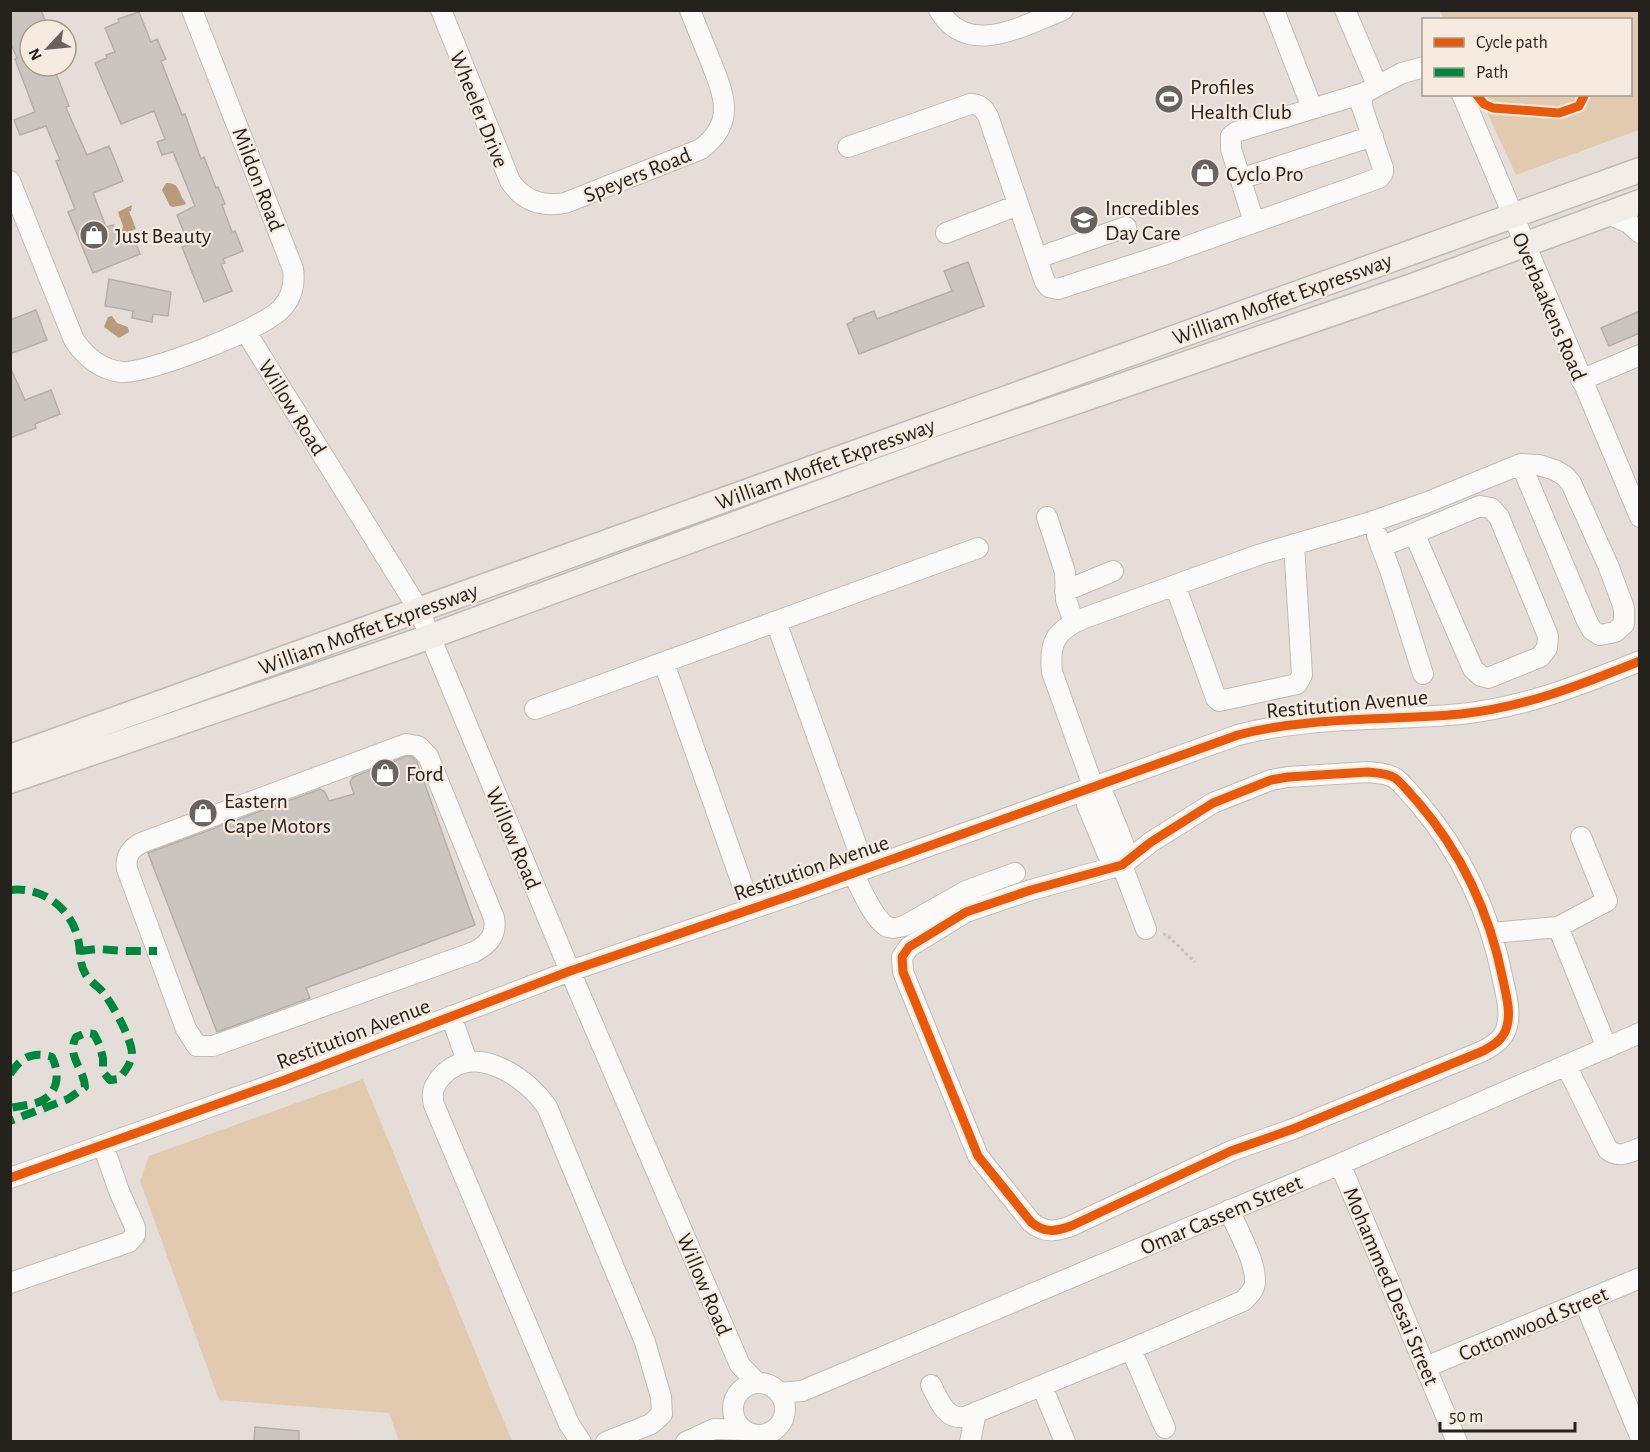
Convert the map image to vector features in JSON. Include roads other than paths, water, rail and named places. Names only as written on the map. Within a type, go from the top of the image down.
[{"type":"main road","name":"William Moffet Expressway","points":[[10,757],[1640,170]]},
{"type":"main road","name":"William Moffet Expressway","points":[[10,781],[429,637],[941,448],[1415,285],[1640,202]]},
{"type":"street","name":"Mildon Road","points":[[10,181],[74,340],[90,359],[112,370],[135,371],[150,368],[246,332],[282,309],[293,288],[293,269],[192,10]]},
{"type":"street","name":"Wheeler Drive","points":[[441,10],[505,174],[514,188],[529,200]]},
{"type":"street","name":"Speyers Road","points":[[529,200],[547,205],[565,203],[690,154],[709,143],[722,124],[724,103],[716,75],[690,10]]},
{"type":"street","points":[[939,10],[950,25],[965,34],[986,37],[1063,10]]},
{"type":"street","points":[[1275,10],[1312,108]]},
{"type":"street","points":[[1345,10],[1371,89]]},
{"type":"street","points":[[1254,222],[1230,142],[1232,136],[1241,129],[1371,89],[1402,73],[1422,68]]},
{"type":"street","points":[[848,147],[970,104],[978,104],[988,116],[1018,206],[1049,287],[1058,289],[1379,178],[1383,173],[1383,168],[1361,104],[1371,89]]},
{"type":"street","name":"Overbaakens Road","points":[[1463,96],[1581,380],[1634,487],[1640,517]]},
{"type":"street","points":[[1240,179],[1373,136]]},
{"type":"street","points":[[946,233],[1018,206]]},
{"type":"street","points":[[1608,214],[1621,219],[1640,233]]},
{"type":"street","points":[[1037,258],[1126,227]]},
{"type":"street","name":"Willow Road","points":[[246,332],[419,610],[570,971],[749,1386]]},
{"type":"street","points":[[1581,380],[1640,356]]},
{"type":"street","points":[[1146,929],[1122,865],[1126,851],[1105,798],[1093,786],[1052,672],[1050,657],[1052,645],[1059,633],[1074,622],[1175,585],[1258,555],[1371,522],[1428,502],[1521,464],[1539,465],[1555,470],[1565,476],[1577,493],[1624,608],[1624,624],[1615,632],[1600,635],[1592,630],[1521,464]]},
{"type":"street","points":[[1381,547],[1414,533],[1480,506],[1491,508],[1500,518],[1548,636],[1548,648],[1540,657],[1488,678],[1481,676],[1473,669],[1414,533]]},
{"type":"street","points":[[1047,517],[1065,572],[1066,600],[1074,622]]},
{"type":"street","points":[[1371,522],[1423,674]]},
{"type":"street","points":[[1175,585],[1219,701],[1297,684],[1302,675],[1294,544]]},
{"type":"street","points":[[535,709],[978,548]]},
{"type":"street","points":[[1065,591],[1113,571]]},
{"type":"street","points":[[776,622],[859,871],[877,916],[888,927],[904,926],[966,891],[1015,873]]},
{"type":"street","name":"Restitution Avenue","points":[[10,1178],[285,1080],[570,971],[1231,738],[1264,728],[1298,724],[1462,714],[1512,706],[1556,694],[1640,661]]},
{"type":"street","points":[[664,663],[751,909]]},
{"type":"street","points":[[413,744],[424,750],[428,756],[496,926],[490,941],[474,952],[213,1047],[201,1047],[193,1042],[186,1029],[127,869],[128,855],[141,843],[399,746],[413,744]]},
{"type":"street","points":[[1368,772],[1388,775],[1400,783],[1427,813],[1452,848],[1471,883],[1492,933],[1505,987],[1509,1015],[1507,1028],[1502,1038],[1493,1046],[1304,1124],[1231,1151],[1058,1231],[1038,1228],[978,1156],[901,964],[904,952],[917,941],[966,912],[1031,890],[1122,865],[1187,817],[1213,803],[1271,780],[1368,772]]},
{"type":"street","points":[[1492,933],[1558,927],[1607,902],[1581,837]]},
{"type":"street","points":[[1558,927],[1607,1047]]},
{"type":"street","points":[[452,1016],[467,1061]]},
{"type":"street","name":"Omar Cassem Street","points":[[780,1417],[802,1391],[1340,1164],[1640,1033]]},
{"type":"street","points":[[581,1442],[569,1424],[434,1105],[433,1088],[438,1081],[446,1072],[467,1061],[501,1068],[516,1076],[538,1093],[547,1107],[645,1342],[662,1397],[662,1414],[651,1424],[606,1442]]},
{"type":"street","points":[[1566,1065],[1608,1150],[1622,1155],[1640,1148]]},
{"type":"street","points":[[10,1283],[129,1242],[135,1235],[135,1227],[119,1191],[103,1145]]},
{"type":"street","name":"Mohammed Desai Street","points":[[1340,1164],[1457,1442]]},
{"type":"street","points":[[931,1385],[946,1412],[958,1418],[1233,1307],[1250,1294],[1255,1281],[1253,1269],[1229,1210]]},
{"type":"street","name":"Cottonwood Street","points":[[1426,1367],[1640,1278]]},
{"type":"street","points":[[1584,1301],[1640,1436]]},
{"type":"street","points":[[1131,1350],[1165,1428]]},
{"type":"street","points":[[714,1429],[755,1436],[769,1433],[780,1417],[773,1387],[749,1386],[734,1401],[735,1420],[755,1436]]},
{"type":"street","points":[[1042,1386],[1065,1442]]},
{"type":"street","points":[[686,1442],[714,1429],[733,1407]]},
{"type":"street","points":[[970,1442],[976,1412]]},
{"type":"place","name":"Profiles Health Club","points":[[1169,99]]},
{"type":"place","name":"Cyclo Pro","points":[[1205,173]]},
{"type":"place","name":"Incredibles Day Care","points":[[1084,220]]},
{"type":"place","name":"Just Beauty","points":[[94,235]]},
{"type":"place","name":"Ford","points":[[385,773]]},
{"type":"place","name":"Eastern Cape Motors","points":[[203,813]]}]
